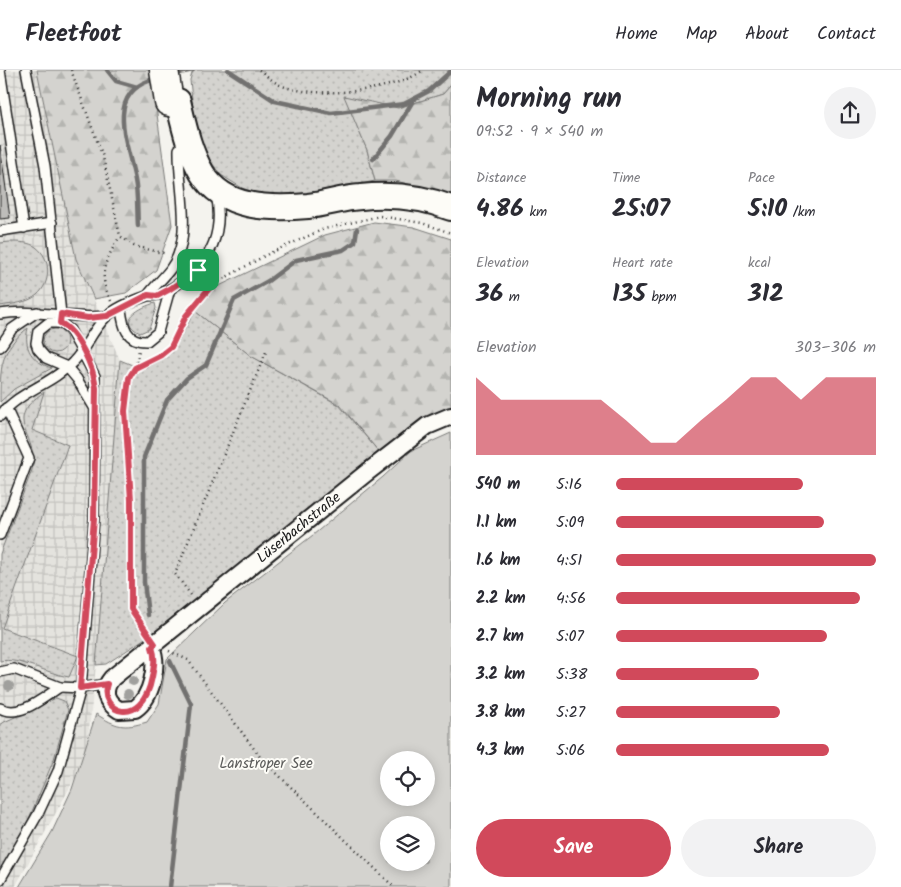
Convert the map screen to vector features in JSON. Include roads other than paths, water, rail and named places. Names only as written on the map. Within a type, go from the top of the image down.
[{"type":"highway","points":[[164,70],[174,102]]},
{"type":"highway","points":[[172,70],[174,102]]},
{"type":"main road","points":[[174,102],[179,148],[184,167],[203,198],[220,212],[244,220],[266,220],[295,214],[309,206]]},
{"type":"main road","points":[[174,102],[194,157],[203,174],[215,188],[230,198],[245,204],[268,208],[309,206],[359,197],[388,195],[414,198],[451,208]]},
{"type":"street","name":"Lüserbachstraße","points":[[107,684],[200,606],[427,426],[451,416]]},
{"type":"street","points":[[107,684],[105,692],[112,706],[125,711],[140,705],[152,680],[155,659],[153,645]]},
{"type":"lane","points":[[0,70],[24,228]]},
{"type":"lane","points":[[0,880],[38,814],[58,771],[80,688],[94,519],[95,376],[70,330],[61,318],[45,166],[26,70]]},
{"type":"lane","points":[[0,314],[37,312],[61,318],[107,316],[148,295],[170,271],[178,256],[182,241],[183,223],[178,174],[179,148]]},
{"type":"lane","points":[[148,295],[157,296],[198,270],[212,247],[220,212],[215,188]]},
{"type":"lane","points":[[0,231],[52,223]]},
{"type":"lane","points":[[119,310],[125,330],[135,340],[140,342],[147,341],[158,332],[170,289]]},
{"type":"lane","points":[[0,347],[12,329],[37,312]]},
{"type":"lane","points":[[0,416],[6,408],[73,362],[107,316]]},
{"type":"lane","points":[[61,318],[42,326],[38,331],[36,343],[41,354],[67,367],[78,379],[94,410]]},
{"type":"lane","points":[[0,535],[29,458],[6,408]]},
{"type":"lane","points":[[0,672],[14,669],[60,687],[80,688],[107,684]]},
{"type":"lane","points":[[0,716],[8,716],[11,712],[25,708],[60,687]]},
{"type":"lane","points":[[0,708],[11,712]]},
{"type":"waterway","points":[[107,70],[116,81],[137,87]]},
{"type":"waterway","points":[[175,74],[193,70]]},
{"type":"waterway","points":[[228,70],[275,101],[331,113],[404,104],[429,91],[451,71]]},
{"type":"waterway","points":[[138,226],[136,186],[124,134],[124,106],[130,94],[141,85],[158,78]]},
{"type":"waterway","points":[[373,159],[392,136],[414,99]]},
{"type":"waterway","points":[[148,615],[144,582],[144,457],[167,400],[187,378],[206,365],[234,300],[268,281],[296,260],[343,250],[355,242],[357,229]]},
{"type":"waterway","points":[[170,661],[191,704],[170,887]]},
{"type":"park label","name":"Lanstroper See","points":[[266,764]]}]
